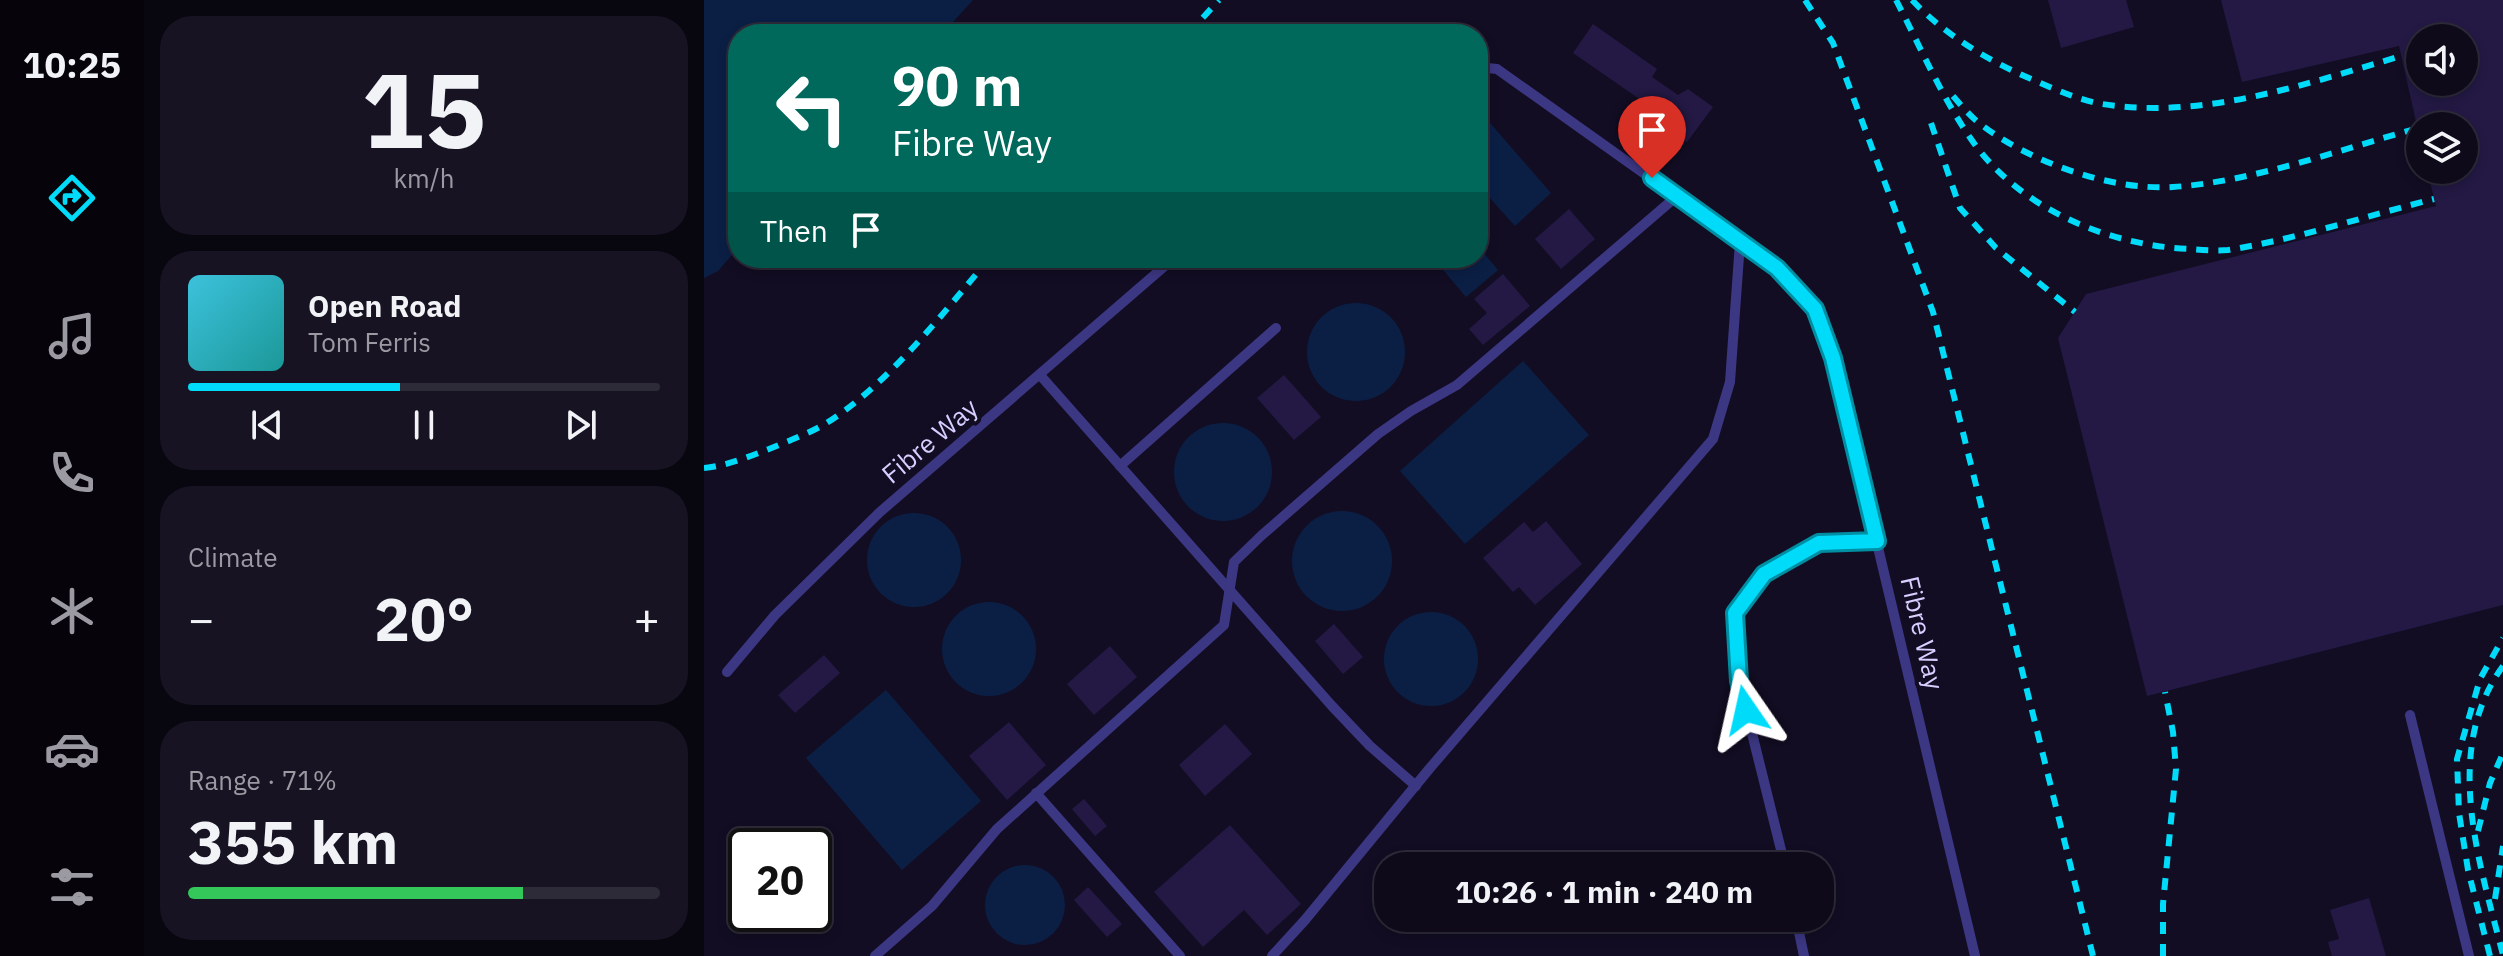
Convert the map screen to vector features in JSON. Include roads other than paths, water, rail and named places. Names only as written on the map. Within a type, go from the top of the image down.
[{"type":"lane","name":"Fibre Way","points":[[1488,68],[1497,69],[1777,268],[1815,309],[1833,358],[1975,956]]},
{"type":"lane","points":[[875,956],[932,906],[997,829],[1224,625],[1234,562],[1262,535],[1378,434],[1457,385],[1677,196]]},
{"type":"lane","points":[[1272,956],[1713,439],[1730,382],[1740,242]]},
{"type":"lane","name":"Fibre Way","points":[[727,672],[775,615],[880,512],[1163,268]]},
{"type":"lane","points":[[1120,466],[1276,328]]},
{"type":"lane","points":[[1040,375],[1230,593],[1370,746],[1416,786]]},
{"type":"lane","points":[[1782,852],[1739,681],[1735,613],[1764,574],[1819,543],[1877,541]]},
{"type":"lane","points":[[2410,715],[2469,956]]},
{"type":"lane","points":[[1036,793],[1180,956]]},
{"type":"lane","points":[[1799,932],[1804,956]]},
{"type":"water","points":[[704,0],[973,0],[951,24],[728,24],[728,260],[718,271],[704,278]]},
{"type":"water","points":[[1488,121],[1551,193],[1515,226],[1488,196]]},
{"type":"water","points":[[1488,258],[1498,270],[1466,297],[1441,268],[1488,268]]},
{"type":"water","points":[[1356,303],[1375,307],[1390,318],[1401,333],[1405,352],[1401,371],[1390,386],[1375,397],[1356,401],[1337,397],[1322,386],[1311,371],[1307,352],[1311,333],[1322,318],[1337,307]]},
{"type":"water","points":[[1523,361],[1589,435],[1465,544],[1400,471]]},
{"type":"water","points":[[1223,423],[1250,431],[1264,445],[1272,472],[1264,499],[1250,513],[1223,521],[1196,513],[1182,499],[1174,472],[1182,445],[1196,431]]},
{"type":"water","points":[[1342,511],[1361,514],[1378,525],[1389,542],[1392,561],[1389,580],[1378,597],[1361,608],[1342,611],[1323,608],[1306,597],[1295,580],[1292,561],[1295,542],[1306,525],[1323,514]]},
{"type":"water","points":[[914,513],[932,517],[947,527],[957,542],[961,560],[957,578],[947,593],[932,603],[914,607],[896,603],[881,593],[871,578],[867,560],[871,542],[881,527],[896,517]]},
{"type":"water","points":[[989,602],[1007,606],[1022,616],[1032,631],[1036,649],[1032,667],[1022,682],[1007,692],[989,696],[971,692],[956,682],[946,667],[942,649],[946,631],[956,616],[971,606]]},
{"type":"water","points":[[1431,612],[1449,615],[1464,626],[1475,641],[1478,659],[1475,677],[1464,692],[1449,703],[1431,706],[1413,703],[1398,692],[1387,677],[1384,659],[1387,641],[1398,626],[1413,615]]},
{"type":"water","points":[[886,690],[981,801],[902,870],[806,758]]},
{"type":"water","points":[[1025,865],[1040,868],[1053,877],[1062,890],[1065,905],[1062,920],[1053,933],[1040,942],[1025,945],[1010,942],[997,933],[988,920],[985,905],[988,890],[997,877],[1010,868]]},
{"type":"railway","points":[[1197,24],[1219,0]]},
{"type":"railway","points":[[1805,0],[1833,43],[1933,312],[2093,956]]},
{"type":"railway","points":[[1896,0],[1950,106],[1991,164],[2040,204],[2098,231],[2160,246],[2228,250],[2306,234],[2434,199]]},
{"type":"railway","points":[[1912,0],[1949,33],[1992,60],[2061,92],[2102,104],[2140,108],[2216,103],[2291,88],[2401,56]]},
{"type":"railway","points":[[1953,96],[1975,120],[2021,150],[2097,179],[2149,187],[2234,179],[2406,132]]},
{"type":"railway","points":[[1931,123],[1960,208],[1996,248],[2075,312]]},
{"type":"railway","points":[[704,468],[737,461],[798,437],[848,408],[893,369],[982,268]]},
{"type":"railway","points":[[2490,956],[2468,870],[2459,813],[2457,759],[2480,679],[2503,638]]},
{"type":"railway","points":[[2503,666],[2484,699],[2474,734],[2470,771],[2471,808],[2477,846],[2503,955]]},
{"type":"railway","points":[[2163,956],[2163,904],[2176,769],[2165,692]]},
{"type":"railway","points":[[2478,831],[2490,783],[2503,753]]},
{"type":"railway","points":[[2495,899],[2503,846]]}]
